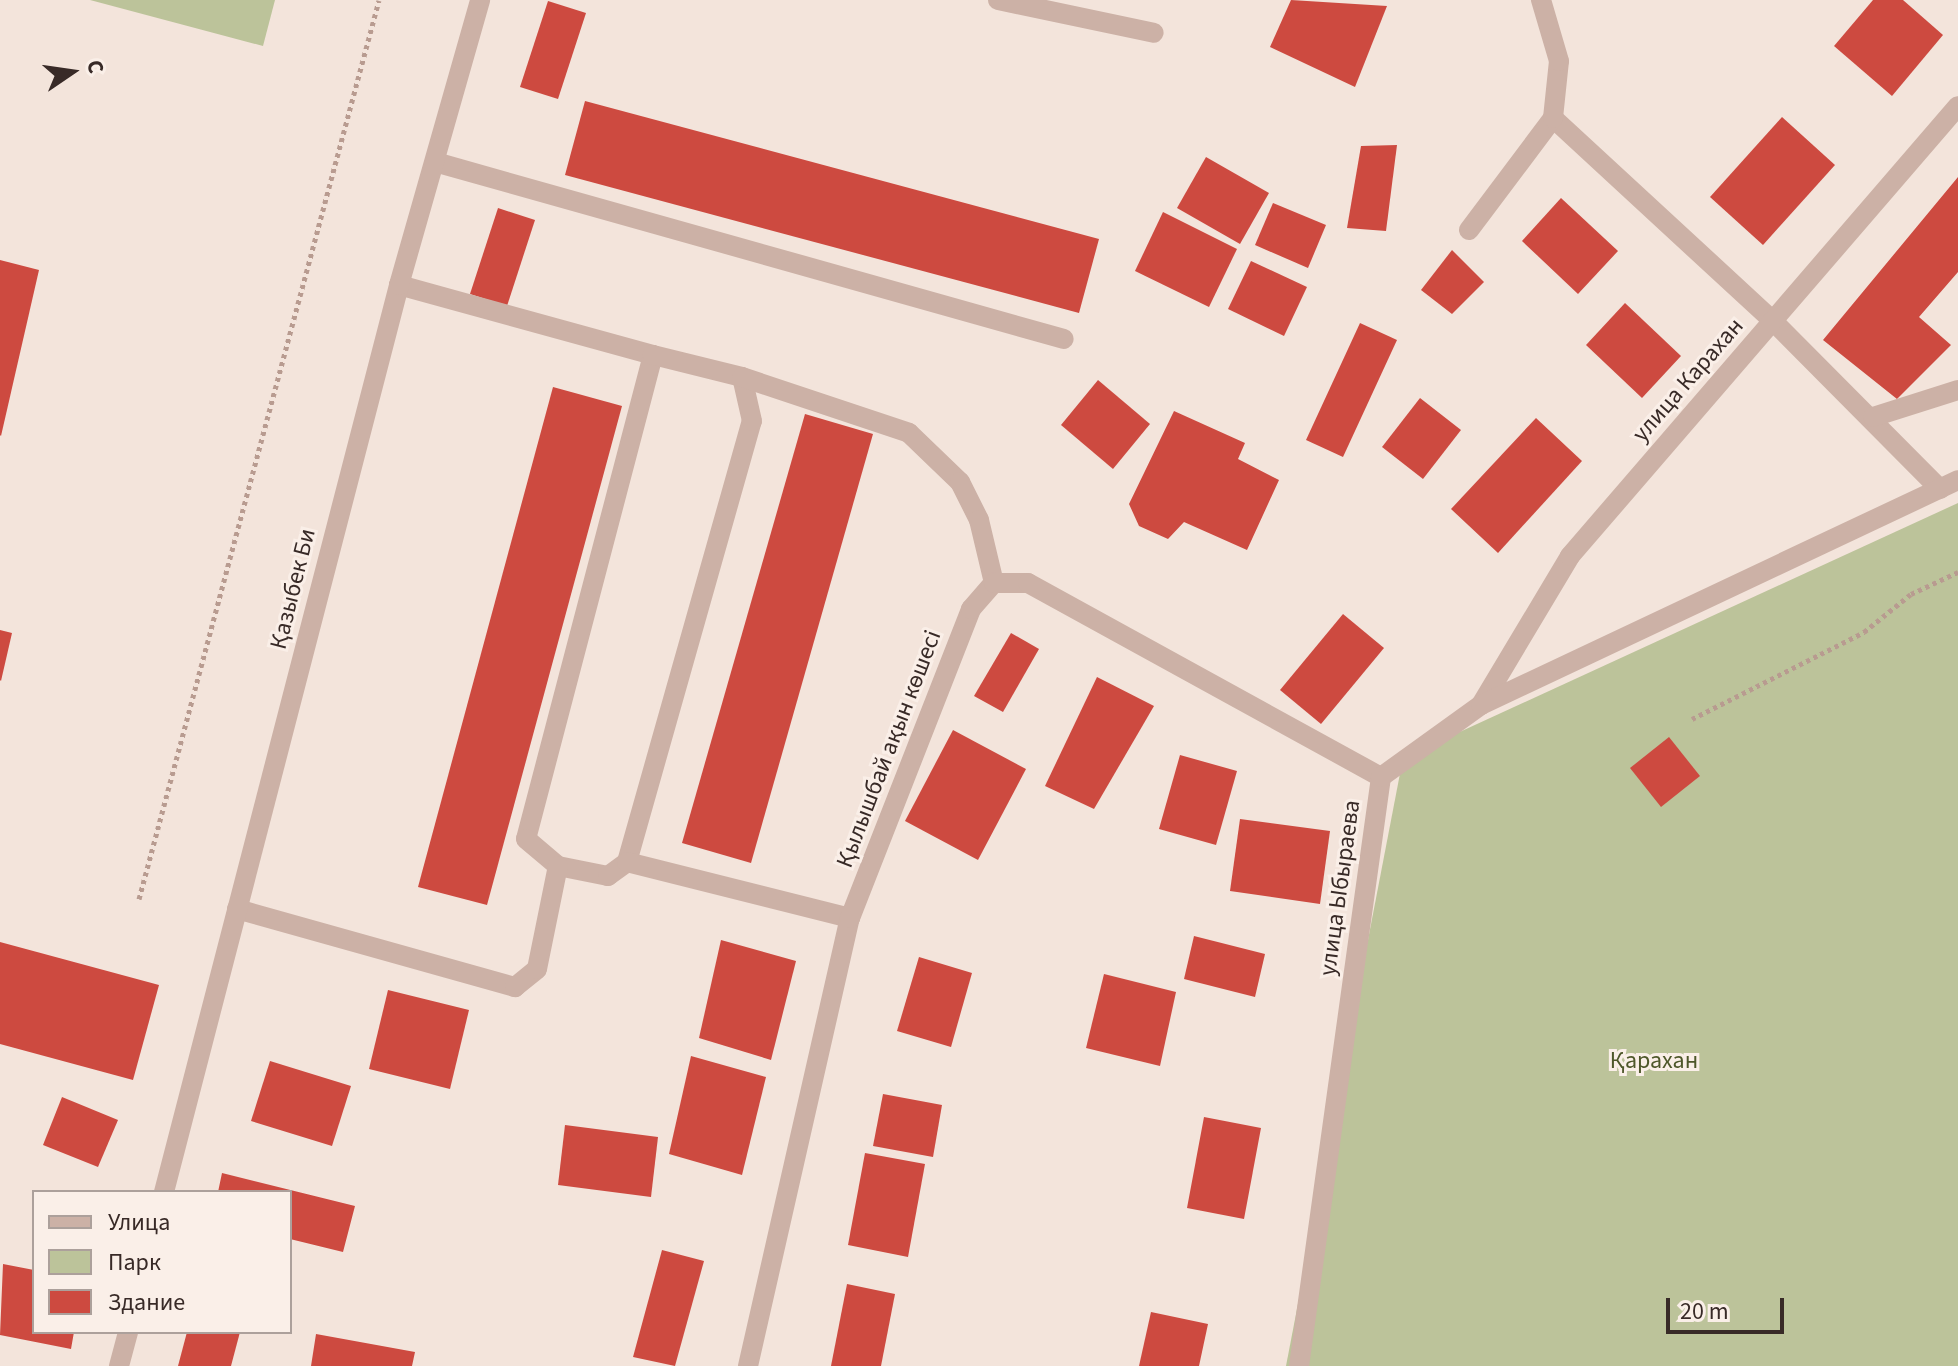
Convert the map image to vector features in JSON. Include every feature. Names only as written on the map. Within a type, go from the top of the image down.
[{"type":"street","name":"Қазыбек Би","points":[[165,1190],[399,285],[480,0]]},
{"type":"street","points":[[998,0],[1154,33]]},
{"type":"street","points":[[1469,230],[1553,118],[1559,61],[1541,0]]},
{"type":"street","name":"улица Карахан","points":[[1481,705],[1570,556],[1958,106]]},
{"type":"street","points":[[1553,118],[1949,484]]},
{"type":"street","points":[[435,162],[1064,339]]},
{"type":"street","points":[[399,285],[742,377],[909,433],[960,482],[979,520],[994,583],[1028,583],[1381,777]]},
{"type":"street","points":[[653,355],[526,839],[558,866],[608,876],[627,862],[752,421],[742,377]]},
{"type":"street","points":[[1873,417],[1958,390]]},
{"type":"street","name":"улица Ыбыраева","points":[[1299,1366],[1381,777],[1481,705],[1949,484]]},
{"type":"street","name":"Қылышбай ақын көшесі","points":[[748,1366],[850,918],[971,609],[994,583]]},
{"type":"street","points":[[627,862],[850,918]]},
{"type":"street","points":[[237,909],[515,987],[537,969],[558,866]]},
{"type":"street","points":[[119,1366],[127,1334]]},
{"type":"path","points":[[139,899],[379,0]]},
{"type":"path","points":[[1692,719],[1864,632],[1911,594],[1958,572]]},
{"type":"green space","points":[[90,0],[275,0],[263,46]]},
{"type":"green space","name":"Қарахан","points":[[1958,503],[1958,1366],[1286,1366],[1403,758]]},
{"type":"building","points":[[1291,0],[1387,6],[1355,87],[1270,47]]},
{"type":"building","points":[[1873,0],[1903,0],[1943,35],[1892,96],[1834,46]]},
{"type":"building","points":[[548,1],[586,13],[558,99],[520,87]]},
{"type":"building","points":[[585,101],[1099,239],[1079,313],[565,175]]},
{"type":"building","points":[[1782,117],[1835,165],[1763,245],[1710,197]]},
{"type":"building","points":[[1397,145],[1386,231],[1347,228],[1361,146]]},
{"type":"building","points":[[1206,157],[1269,193],[1240,244],[1177,208]]},
{"type":"building","points":[[1958,177],[1958,272],[1919,317],[1951,345],[1897,399],[1823,340]]},
{"type":"building","points":[[1561,198],[1618,251],[1578,294],[1522,241]]},
{"type":"building","points":[[1273,203],[1326,225],[1308,268],[1255,245]]},
{"type":"building","points":[[498,208],[535,220],[507,306],[470,294]]},
{"type":"building","points":[[1163,212],[1237,249],[1209,307],[1135,271]]},
{"type":"building","points":[[1452,250],[1484,282],[1452,314],[1421,290]]},
{"type":"building","points":[[0,260],[39,270],[1,436],[0,435]]},
{"type":"building","points":[[1251,261],[1307,287],[1284,336],[1228,309]]},
{"type":"building","points":[[1625,303],[1681,356],[1642,398],[1586,345]]},
{"type":"building","points":[[1360,323],[1397,340],[1343,457],[1306,440]]},
{"type":"building","points":[[1098,380],[1150,424],[1113,469],[1061,425]]},
{"type":"building","points":[[553,387],[622,406],[487,905],[418,887]]},
{"type":"building","points":[[1420,398],[1461,430],[1423,479],[1382,447]]},
{"type":"building","points":[[1174,411],[1245,443],[1238,459],[1279,480],[1247,550],[1184,522],[1168,539],[1139,526],[1129,504]]},
{"type":"building","points":[[805,414],[873,434],[751,863],[682,843]]},
{"type":"building","points":[[1536,418],[1582,461],[1498,553],[1451,509]]},
{"type":"building","points":[[1343,614],[1384,648],[1321,724],[1280,690]]},
{"type":"building","points":[[0,630],[12,633],[1,681],[0,680]]},
{"type":"building","points":[[1011,633],[1039,649],[1003,712],[974,696]]},
{"type":"building","points":[[1097,677],[1154,706],[1094,809],[1045,786]]},
{"type":"building","points":[[953,730],[1026,769],[978,860],[905,821]]},
{"type":"building","points":[[1669,737],[1700,776],[1661,807],[1630,768]]},
{"type":"building","points":[[1180,755],[1237,771],[1216,845],[1159,829]]},
{"type":"building","points":[[1240,819],[1330,831],[1320,904],[1230,891]]},
{"type":"building","points":[[1194,936],[1265,954],[1255,997],[1184,979]]},
{"type":"building","points":[[721,940],[796,961],[771,1060],[699,1038]]},
{"type":"building","points":[[0,942],[159,985],[133,1080],[0,1044]]},
{"type":"building","points":[[919,957],[972,973],[951,1047],[897,1031]]},
{"type":"building","points":[[1104,974],[1176,992],[1160,1066],[1086,1048]]},
{"type":"building","points":[[388,990],[469,1010],[450,1089],[369,1069]]},
{"type":"building","points":[[691,1056],[766,1077],[742,1175],[669,1154]]},
{"type":"building","points":[[270,1061],[351,1086],[332,1146],[251,1121]]},
{"type":"building","points":[[883,1094],[942,1105],[933,1157],[873,1146]]},
{"type":"building","points":[[62,1097],[118,1120],[98,1167],[43,1145]]},
{"type":"building","points":[[1204,1117],[1261,1128],[1244,1219],[1187,1208]]},
{"type":"building","points":[[565,1125],[658,1137],[651,1197],[558,1185]]},
{"type":"building","points":[[865,1153],[925,1164],[908,1257],[848,1245]]},
{"type":"building","points":[[222,1173],[291,1190],[218,1190]]},
{"type":"building","points":[[292,1190],[355,1206],[343,1252],[292,1239]]},
{"type":"building","points":[[662,1250],[704,1261],[675,1366],[633,1357]]},
{"type":"building","points":[[3,1264],[32,1270],[32,1334],[74,1334],[71,1349],[0,1335]]},
{"type":"building","points":[[847,1284],[895,1294],[881,1366],[831,1366]]},
{"type":"building","points":[[1151,1312],[1208,1324],[1199,1366],[1139,1366]]},
{"type":"building","points":[[186,1334],[239,1334],[231,1366],[178,1366]]},
{"type":"building","points":[[316,1334],[415,1352],[412,1366],[311,1366]]}]
